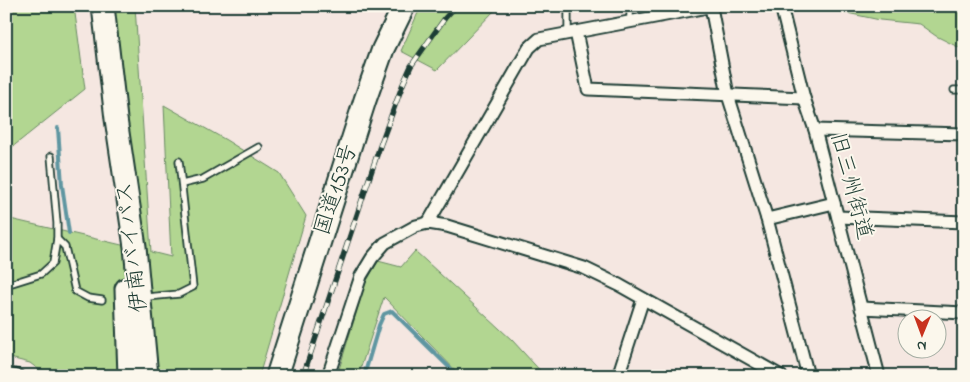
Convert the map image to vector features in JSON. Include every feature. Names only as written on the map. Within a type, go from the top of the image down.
[{"type":"highway","name":"国道153号","points":[[277,376],[365,100],[383,49],[404,6]]},
{"type":"highway","name":"伊南バイパス","points":[[104,10],[116,119],[135,247],[147,376]]},
{"type":"highway","name":"伊南バイパス","points":[[116,119],[124,246],[129,376]]},
{"type":"street","points":[[428,223],[529,48],[539,40],[712,6],[728,95],[767,219],[808,376]]},
{"type":"street","name":"旧三州街道","points":[[781,6],[879,376]]},
{"type":"street","points":[[572,33],[588,89],[804,98]]},
{"type":"street","points":[[815,130],[964,134]]},
{"type":"street","points":[[767,219],[834,203]]},
{"type":"street","points":[[838,217],[964,222]]},
{"type":"street","points":[[328,376],[361,276],[372,258],[385,243],[411,229],[428,223],[447,226],[584,268],[619,285],[782,376]]},
{"type":"street","points":[[618,376],[643,299]]},
{"type":"street","points":[[861,308],[964,313]]},
{"type":"street","points":[[6,373],[18,376]]},
{"type":"lane","points":[[568,6],[572,33]]},
{"type":"lane","points":[[630,6],[630,22]]},
{"type":"lane","points":[[954,90],[964,90]]},
{"type":"lane","points":[[182,184],[203,179],[258,147]]},
{"type":"lane","points":[[6,285],[40,274],[53,263],[58,223],[50,156]]},
{"type":"lane","points":[[147,297],[179,294],[193,287],[179,161]]},
{"type":"lane","points":[[57,239],[65,246],[75,292],[88,298],[102,300]]},
{"type":"green space","points":[[6,6],[74,6],[85,89],[6,152]]},
{"type":"green space","points":[[112,6],[135,6],[151,252],[171,257],[164,105],[279,173],[306,216],[259,376],[47,376],[30,363],[6,357],[6,218],[139,249]]},
{"type":"green space","points":[[421,6],[501,6],[437,70],[401,51]]},
{"type":"green space","points":[[809,6],[964,6],[964,50],[936,36],[919,24],[880,20]]},
{"type":"green space","points":[[415,251],[512,340],[545,376],[461,376],[384,297],[358,376],[337,376],[365,284],[378,261],[401,267]]},
{"type":"waterway","points":[[58,128],[62,185],[69,233]]},
{"type":"waterway","points":[[364,376],[379,325],[384,314],[392,311],[458,376]]},
{"type":"railway","points":[[303,376],[381,143],[403,84],[411,66],[445,18],[456,6]]}]
